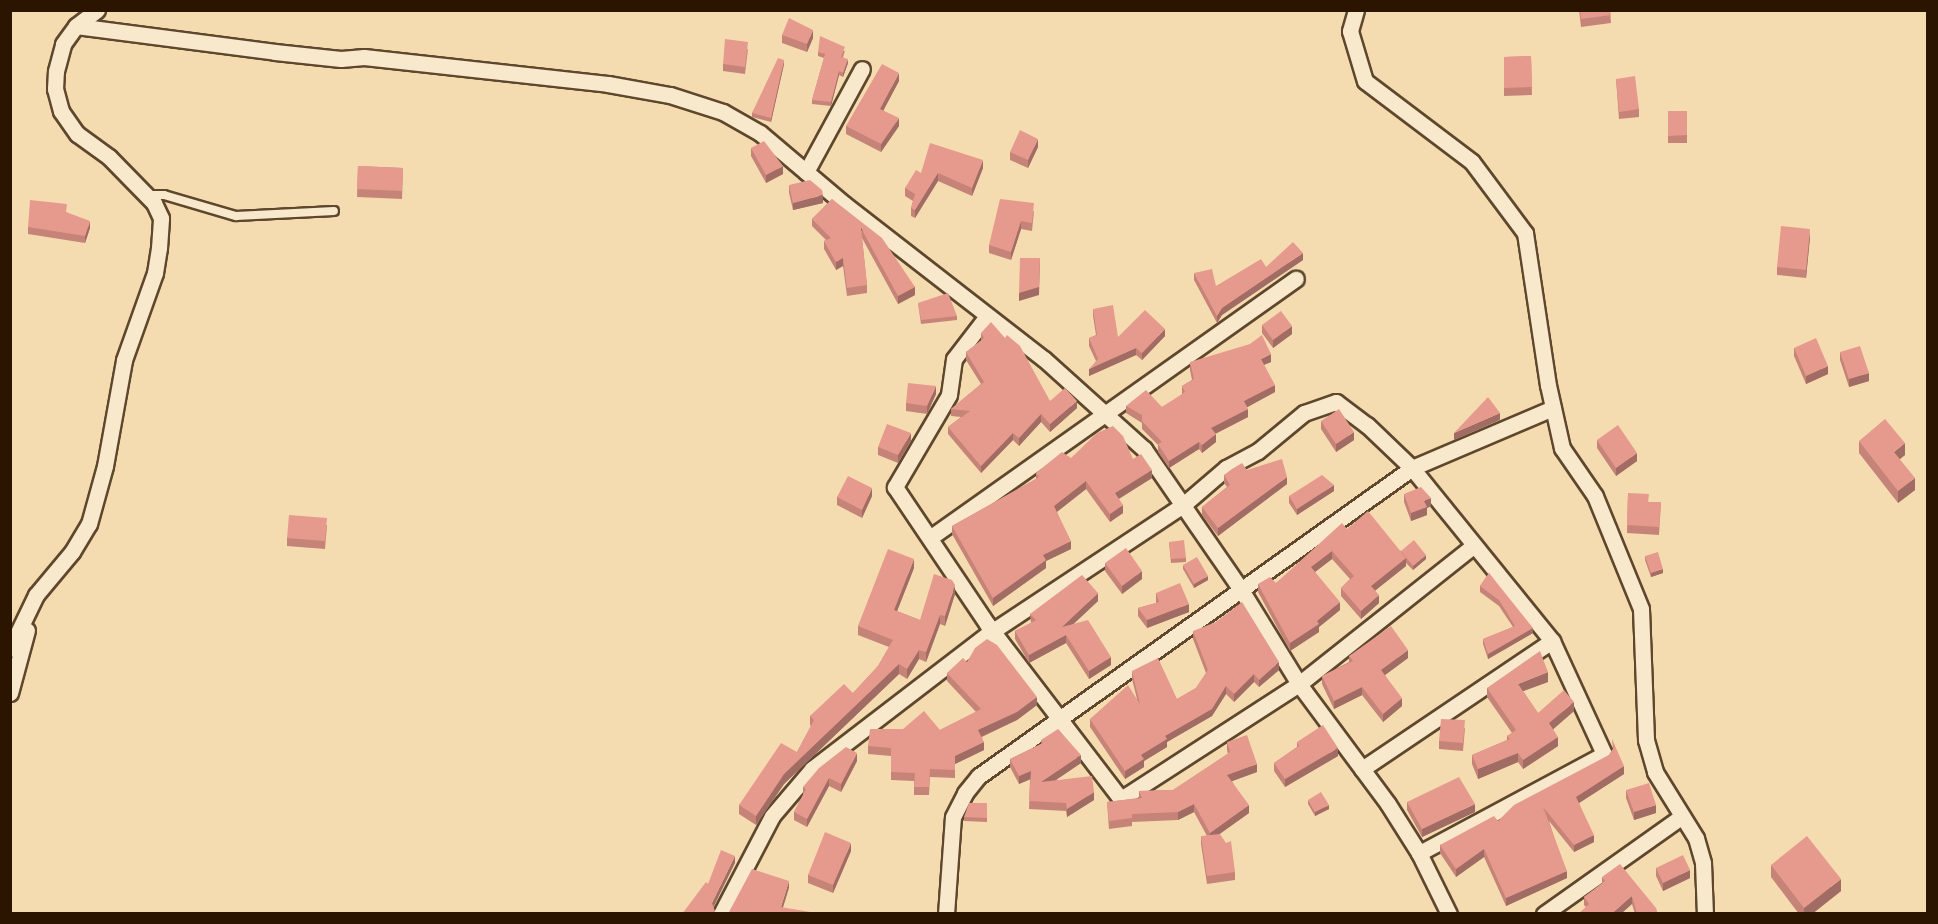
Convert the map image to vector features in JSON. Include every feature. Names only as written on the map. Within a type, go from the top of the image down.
[{"type":"street","points":[[10,649],[36,595],[72,552],[89,524],[98,498],[124,360],[155,273],[161,218],[147,195],[109,158],[77,134],[61,111],[55,89],[56,71],[63,44],[76,26],[97,10]]},
{"type":"street","points":[[1356,10],[1350,31],[1365,81],[1472,162],[1525,233],[1553,408],[1562,448],[1595,496],[1641,609],[1645,649],[1646,740],[1654,772],[1696,838],[1703,863],[1705,914]]},
{"type":"street","points":[[76,26],[275,52],[341,59],[364,57],[608,84],[670,95],[723,112],[760,133],[1107,413],[1144,449],[1240,588],[1299,684],[1362,769],[1419,853],[1448,913]]},
{"type":"street","points":[[806,172],[862,69]]},
{"type":"street","points":[[931,537],[1296,279]]},
{"type":"street","points":[[987,316],[954,359],[949,395],[895,487],[931,537],[992,631],[1121,799],[1299,684],[1472,547]]},
{"type":"street","points":[[721,914],[772,816],[812,769],[992,631],[1183,505],[1226,468],[1258,451],[1304,413],[1336,402],[1367,425],[1412,468],[1472,547],[1552,641],[1604,754],[1419,853]]},
{"type":"street","points":[[946,914],[953,817],[965,793],[980,776],[1240,588],[1412,468],[1553,408]]},
{"type":"street","points":[[10,693],[36,595]]},
{"type":"street","points":[[25,638],[26,614]]},
{"type":"street","points":[[1362,769],[1552,641]]},
{"type":"street","points":[[1544,914],[1681,817]]},
{"type":"lane","points":[[147,195],[164,195],[236,216],[334,211]]},
{"type":"building","points":[[1580,10],[1610,10],[1611,15],[1581,19]]},
{"type":"building","points":[[789,18],[813,30],[807,44],[782,35]]},
{"type":"building","points":[[820,36],[845,47],[841,57],[848,59],[843,73],[839,71],[831,102],[812,100],[825,54],[818,52]]},
{"type":"building","points":[[725,39],[748,42],[745,67],[723,64]]},
{"type":"building","points":[[1531,56],[1532,87],[1504,88],[1504,57]]},
{"type":"building","points":[[778,58],[784,60],[771,118],[752,113]]},
{"type":"building","points":[[882,64],[899,73],[880,109],[899,118],[881,144],[846,126]]},
{"type":"building","points":[[1635,76],[1639,109],[1619,112],[1616,79]]},
{"type":"building","points":[[1668,111],[1687,111],[1687,135],[1668,136]]},
{"type":"building","points":[[1020,130],[1038,139],[1028,160],[1010,152]]},
{"type":"building","points":[[764,141],[783,166],[766,175],[751,148]]},
{"type":"building","points":[[930,143],[983,160],[972,188],[938,173],[915,210],[911,208],[915,194],[905,188],[916,170],[921,173]]},
{"type":"building","points":[[358,166],[403,168],[402,191],[357,189]]},
{"type":"building","points":[[810,180],[822,190],[823,195],[793,203],[789,185]]},
{"type":"building","points":[[832,199],[882,238],[915,287],[898,296],[861,228],[867,285],[847,288],[843,258],[836,262],[824,241],[831,238],[812,219]]},
{"type":"building","points":[[1000,199],[1034,203],[1032,223],[1021,221],[1011,252],[989,245]]},
{"type":"building","points":[[30,200],[67,204],[66,212],[90,221],[85,236],[28,227]]},
{"type":"building","points":[[1781,226],[1810,229],[1806,270],[1777,267]]},
{"type":"building","points":[[1293,242],[1303,253],[1222,308],[1217,316],[1194,273],[1212,269],[1216,286],[1261,259],[1266,267]]},
{"type":"building","points":[[1020,258],[1040,258],[1039,287],[1019,293]]},
{"type":"building","points":[[948,293],[957,316],[921,320],[918,303]]},
{"type":"building","points":[[1113,305],[1118,337],[1145,310],[1165,329],[1142,353],[1136,348],[1089,369],[1098,359],[1089,338],[1097,335],[1093,309]]},
{"type":"building","points":[[1281,311],[1292,326],[1273,340],[1262,325]]},
{"type":"building","points":[[991,322],[1005,338],[1007,335],[1020,346],[1050,401],[1065,388],[1077,401],[1050,424],[1041,414],[1019,438],[1013,433],[981,466],[948,427],[970,411],[951,409],[984,382],[966,352],[984,338],[981,333]]},
{"type":"building","points":[[1262,335],[1271,354],[1261,359],[1275,385],[1244,401],[1248,409],[1211,428],[1216,434],[1202,445],[1199,442],[1169,461],[1158,444],[1162,442],[1142,421],[1142,415],[1126,406],[1146,390],[1162,407],[1185,392],[1182,386],[1194,379],[1190,362],[1250,344]]},
{"type":"building","points":[[1816,338],[1828,366],[1806,376],[1794,348]]},
{"type":"building","points":[[1860,346],[1869,373],[1849,379],[1840,352]]},
{"type":"building","points":[[908,383],[936,386],[927,406],[906,403]]},
{"type":"building","points":[[1488,397],[1500,413],[1454,433]]},
{"type":"building","points":[[1339,409],[1354,432],[1336,444],[1321,421]]},
{"type":"building","points":[[1885,419],[1905,443],[1894,452],[1915,478],[1898,491],[1859,441]]},
{"type":"building","points":[[887,424],[911,433],[898,455],[878,447]]},
{"type":"building","points":[[1618,425],[1637,453],[1616,468],[1597,440]]},
{"type":"building","points":[[1113,426],[1123,436],[1133,459],[1141,454],[1152,470],[1115,493],[1123,505],[1110,514],[1086,481],[1054,506],[1071,541],[1043,555],[1046,560],[993,598],[952,526],[1039,477],[1036,473],[1062,452],[1071,458],[1097,433]]},
{"type":"building","points":[[1282,459],[1287,477],[1218,528],[1202,507],[1230,485],[1224,475],[1242,463],[1247,470]]},
{"type":"building","points":[[1322,475],[1334,485],[1297,509],[1289,496]]},
{"type":"building","points":[[848,476],[872,488],[862,510],[837,497]]},
{"type":"building","points":[[1421,487],[1431,498],[1424,501],[1427,507],[1411,513],[1404,494]]},
{"type":"building","points":[[1628,493],[1649,494],[1648,502],[1661,502],[1659,527],[1627,525]]},
{"type":"building","points":[[1368,511],[1406,558],[1371,586],[1379,595],[1361,611],[1341,588],[1354,576],[1332,551],[1311,567],[1340,602],[1317,621],[1319,624],[1290,643],[1258,584],[1270,577],[1276,583],[1342,523],[1347,529]]},
{"type":"building","points":[[289,515],[327,518],[325,541],[287,538]]},
{"type":"building","points":[[1184,540],[1186,558],[1171,559],[1169,542]]},
{"type":"building","points":[[1414,540],[1426,555],[1413,566],[1401,551]]},
{"type":"building","points":[[1126,548],[1142,571],[1122,586],[1105,563]]},
{"type":"building","points":[[888,549],[914,559],[894,610],[920,620],[934,574],[952,580],[955,585],[945,616],[940,615],[926,652],[919,650],[907,669],[899,664],[784,774],[756,816],[739,805],[781,743],[797,752],[814,720],[810,716],[844,684],[853,693],[878,666],[893,640],[858,626]]},
{"type":"building","points":[[1658,552],[1663,569],[1651,573],[1645,556]]},
{"type":"building","points":[[1197,557],[1208,576],[1194,584],[1183,565]]},
{"type":"building","points":[[1489,573],[1533,628],[1488,654],[1483,639],[1515,626],[1499,600],[1480,586]]},
{"type":"building","points":[[1082,575],[1098,593],[1062,627],[1088,620],[1111,657],[1089,671],[1066,635],[1029,655],[1015,631],[1036,620],[1030,614]]},
{"type":"building","points":[[1180,583],[1189,604],[1147,620],[1138,608],[1159,602],[1156,593]]},
{"type":"building","points":[[1242,602],[1279,662],[1259,680],[1254,674],[1234,694],[1226,686],[1212,709],[1165,736],[1167,739],[1141,755],[1144,759],[1125,771],[1090,719],[1128,685],[1140,704],[1132,671],[1158,658],[1177,699],[1196,688],[1208,670],[1193,631],[1216,622]]},
{"type":"building","points":[[1391,626],[1408,650],[1381,670],[1402,698],[1383,714],[1362,687],[1334,701],[1322,676],[1353,661],[1349,656]]},
{"type":"building","points":[[987,639],[997,645],[1037,697],[1017,712],[978,730],[984,742],[955,756],[955,770],[930,769],[929,787],[914,787],[915,773],[891,772],[891,748],[868,746],[870,729],[903,729],[924,711],[940,730],[981,709],[947,673],[963,658],[967,662],[975,648]]},
{"type":"building","points":[[1540,651],[1548,672],[1518,684],[1538,713],[1564,690],[1574,702],[1549,723],[1558,737],[1523,760],[1518,753],[1478,769],[1472,755],[1510,739],[1507,736],[1516,730],[1487,688]]},
{"type":"building","points":[[1441,719],[1465,720],[1463,743],[1439,741]]},
{"type":"building","points":[[1323,725],[1338,748],[1285,779],[1274,763],[1299,746],[1297,742]]},
{"type":"building","points":[[1058,729],[1081,755],[1041,782],[1092,776],[1094,792],[1067,809],[1066,803],[1029,801],[1031,771],[1019,776],[1010,759],[1043,743],[1041,740]]},
{"type":"building","points":[[1247,735],[1257,764],[1227,775],[1249,805],[1210,833],[1194,804],[1178,812],[1132,814],[1132,818],[1109,821],[1107,802],[1142,798],[1139,791],[1173,790],[1230,752],[1227,742]]},
{"type":"building","points":[[1612,739],[1624,766],[1576,797],[1594,835],[1574,845],[1543,807],[1567,871],[1506,898],[1484,849],[1456,869],[1440,845],[1494,816],[1498,821],[1514,805],[1609,755],[1614,747]]},
{"type":"building","points":[[846,747],[857,753],[841,784],[829,778],[807,819],[794,812],[806,789],[803,787],[819,768]]},
{"type":"building","points":[[1459,777],[1475,804],[1422,829],[1407,802]]},
{"type":"building","points":[[1649,783],[1656,805],[1634,812],[1626,790]]},
{"type":"building","points":[[1321,792],[1329,805],[1315,812],[1308,800]]},
{"type":"building","points":[[969,803],[987,803],[987,818],[964,817]]},
{"type":"building","points":[[825,832],[851,843],[833,885],[808,875]]},
{"type":"building","points":[[1220,834],[1226,843],[1231,841],[1235,872],[1207,876],[1201,836]]},
{"type":"building","points":[[1807,836],[1841,879],[1804,908],[1771,865]]},
{"type":"building","points":[[721,850],[735,856],[712,903],[716,914],[682,914],[706,882],[708,884]]},
{"type":"building","points":[[1683,855],[1690,870],[1663,883],[1656,868]]},
{"type":"building","points":[[1620,864],[1656,908],[1658,914],[1637,914],[1632,896],[1611,914],[1578,914],[1589,904],[1584,897],[1605,881],[1602,877]]},
{"type":"building","points":[[752,869],[789,881],[781,907],[816,914],[722,914],[729,912]]}]
